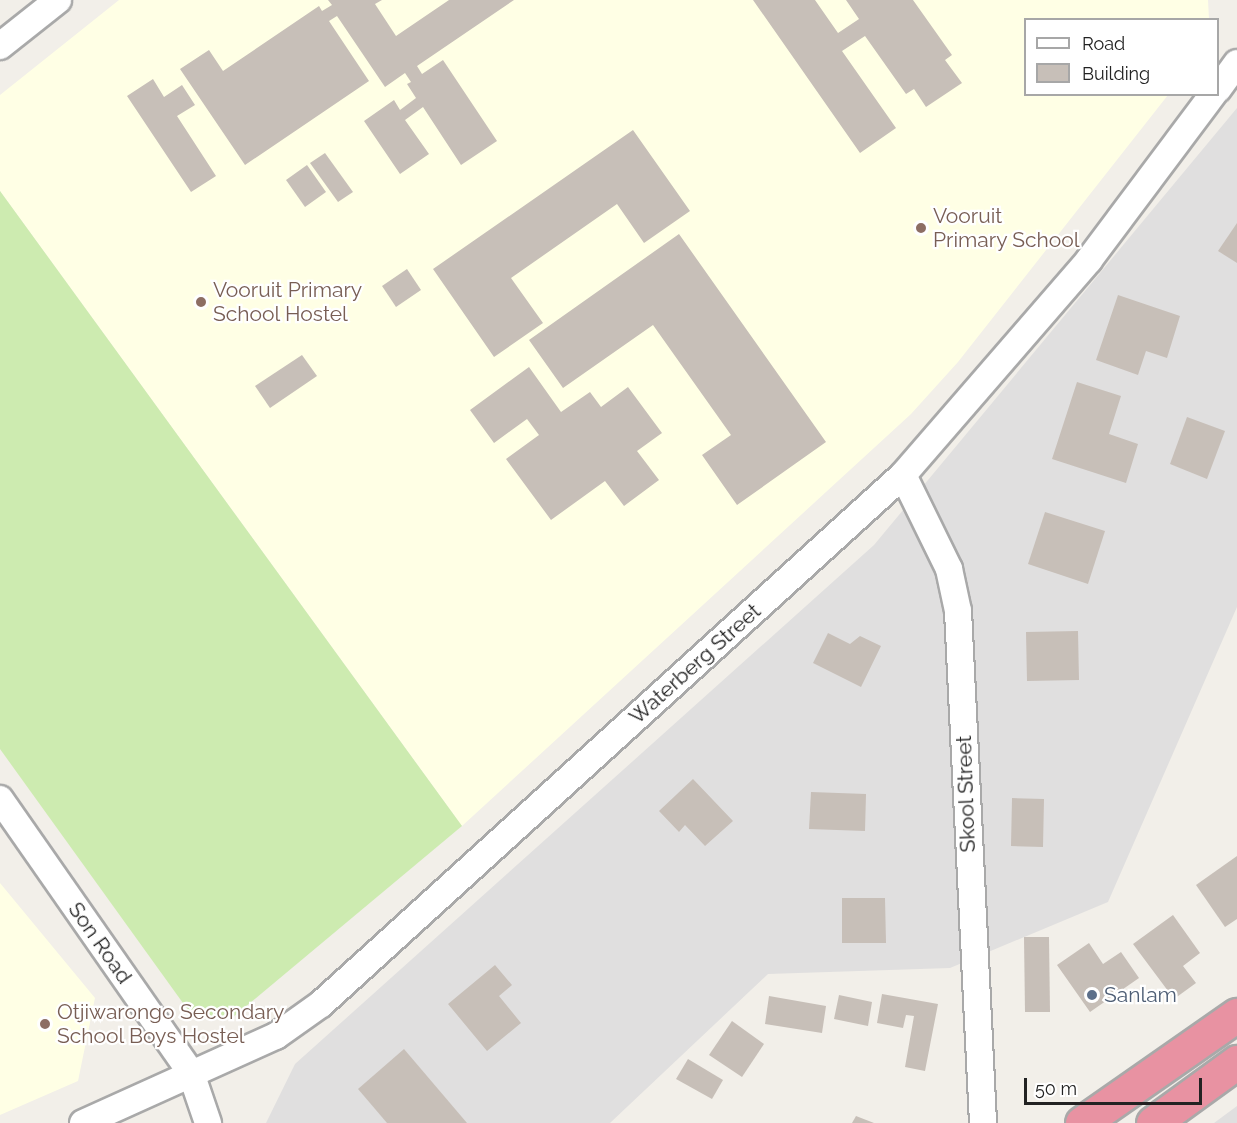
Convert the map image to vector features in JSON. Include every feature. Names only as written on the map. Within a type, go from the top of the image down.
[{"type":"highway","points":[[1082,1123],[1237,1015]]},
{"type":"highway","points":[[1153,1123],[1237,1062]]},
{"type":"highway","points":[[1126,1094],[1146,1123]]},
{"type":"street","points":[[0,46],[58,0]]},
{"type":"street","points":[[1219,88],[1237,63]]},
{"type":"street","name":"Waterberg Street","points":[[83,1123],[276,1036],[321,1004],[903,475],[1089,260],[1212,96]]},
{"type":"street","name":"Skool Street","points":[[903,475],[949,569],[958,611],[983,1123]]},
{"type":"street","name":"Son Road","points":[[0,799],[191,1073],[208,1123]]},
{"type":"shaded area","points":[[119,0],[1208,0],[1209,18],[1024,18],[1024,96],[1167,96],[958,362],[911,414],[462,826],[0,191],[0,95]]},
{"type":"shaded area","points":[[1237,108],[1237,607],[1108,902],[950,968],[768,974],[610,1123],[266,1123],[295,1064],[874,545]]},
{"type":"shaded area","name":"Otjiwarongo Secondary School Boys Hostel","points":[[0,883],[95,998],[78,1081],[0,1115]]},
{"type":"shaded area","points":[[1237,1106],[1237,1123],[1214,1123]]},
{"type":"green space","points":[[0,191],[462,826],[232,1018],[193,1017],[0,749]]},
{"type":"building","points":[[328,0],[382,0],[375,4],[396,36],[449,0],[514,0],[417,66],[422,74],[443,60],[497,141],[461,165],[423,107],[405,120],[429,154],[400,174],[364,121],[394,100],[400,110],[416,98],[407,84],[411,82],[405,73],[385,87],[337,16],[329,21],[369,81],[245,165],[180,69],[209,50],[223,71],[319,6],[322,11],[332,5]]},
{"type":"building","points":[[753,0],[815,0],[838,33],[859,19],[846,0],[913,0],[952,55],[945,60],[962,83],[926,107],[914,89],[906,94],[865,36],[842,51],[896,128],[860,153]]},
{"type":"building","points":[[153,79],[164,97],[182,85],[195,105],[177,116],[216,176],[191,192],[127,96]]},
{"type":"building","points":[[633,130],[690,211],[644,243],[617,204],[511,278],[543,323],[494,357],[433,269]]},
{"type":"building","points":[[325,153],[353,192],[338,202],[310,163]]},
{"type":"building","points":[[307,165],[326,192],[305,207],[286,180]]},
{"type":"building","points":[[1237,223],[1237,263],[1218,251]]},
{"type":"building","points":[[679,234],[826,442],[737,505],[702,455],[731,435],[653,325],[563,388],[529,340]]},
{"type":"building","points":[[407,269],[421,290],[396,307],[382,286]]},
{"type":"building","points":[[1118,295],[1180,316],[1167,358],[1146,351],[1138,375],[1096,360]]},
{"type":"building","points":[[302,355],[317,376],[270,408],[255,386]]},
{"type":"building","points":[[529,367],[561,412],[590,392],[601,407],[628,387],[662,433],[637,451],[659,480],[624,506],[605,481],[551,520],[506,459],[539,435],[527,419],[494,443],[470,410]]},
{"type":"building","points":[[1077,382],[1121,396],[1109,434],[1138,444],[1126,483],[1052,459]]},
{"type":"building","points":[[1187,417],[1225,431],[1207,479],[1170,464]]},
{"type":"building","points":[[1045,512],[1105,531],[1088,584],[1028,564]]},
{"type":"building","points":[[1078,631],[1079,680],[1027,681],[1026,632]]},
{"type":"building","points":[[828,633],[850,644],[860,636],[881,646],[861,687],[813,663]]},
{"type":"building","points":[[693,779],[733,821],[705,846],[685,825],[679,832],[659,811]]},
{"type":"building","points":[[811,792],[866,794],[865,831],[809,829]]},
{"type":"building","points":[[1012,798],[1044,799],[1043,847],[1011,846]]},
{"type":"building","points":[[1237,856],[1237,919],[1225,927],[1196,885]]},
{"type":"building","points":[[842,898],[885,898],[886,943],[842,943]]},
{"type":"building","points":[[1173,915],[1200,953],[1183,966],[1196,983],[1174,999],[1133,944]]},
{"type":"building","points":[[1024,937],[1049,937],[1050,1012],[1025,1012]]},
{"type":"building","points":[[1089,943],[1103,964],[1121,952],[1139,978],[1090,1012],[1057,965]]},
{"type":"building","points":[[495,965],[512,985],[499,996],[521,1023],[487,1051],[448,1004]]},
{"type":"building","points":[[882,994],[938,1004],[925,1071],[905,1067],[914,1016],[906,1015],[903,1028],[877,1023]]},
{"type":"building","points":[[839,995],[872,1002],[868,1026],[834,1019]]},
{"type":"building","points":[[769,996],[826,1006],[822,1033],[765,1024]]},
{"type":"building","points":[[732,1021],[764,1044],[742,1077],[709,1055]]},
{"type":"building","points":[[404,1049],[467,1123],[387,1123],[358,1089]]},
{"type":"building","points":[[688,1059],[723,1080],[712,1099],[676,1079]]},
{"type":"building","points":[[856,1116],[874,1123],[852,1123]]},
{"type":"place","name":"Vooruit Primary School","points":[[921,228]]},
{"type":"place","name":"Vooruit Primary School Hostel","points":[[201,302]]},
{"type":"place","name":"Sanlam","points":[[1092,995]]},
{"type":"place","name":"Otjiwarongo Secondary School Boys Hostel","points":[[45,1024]]}]
